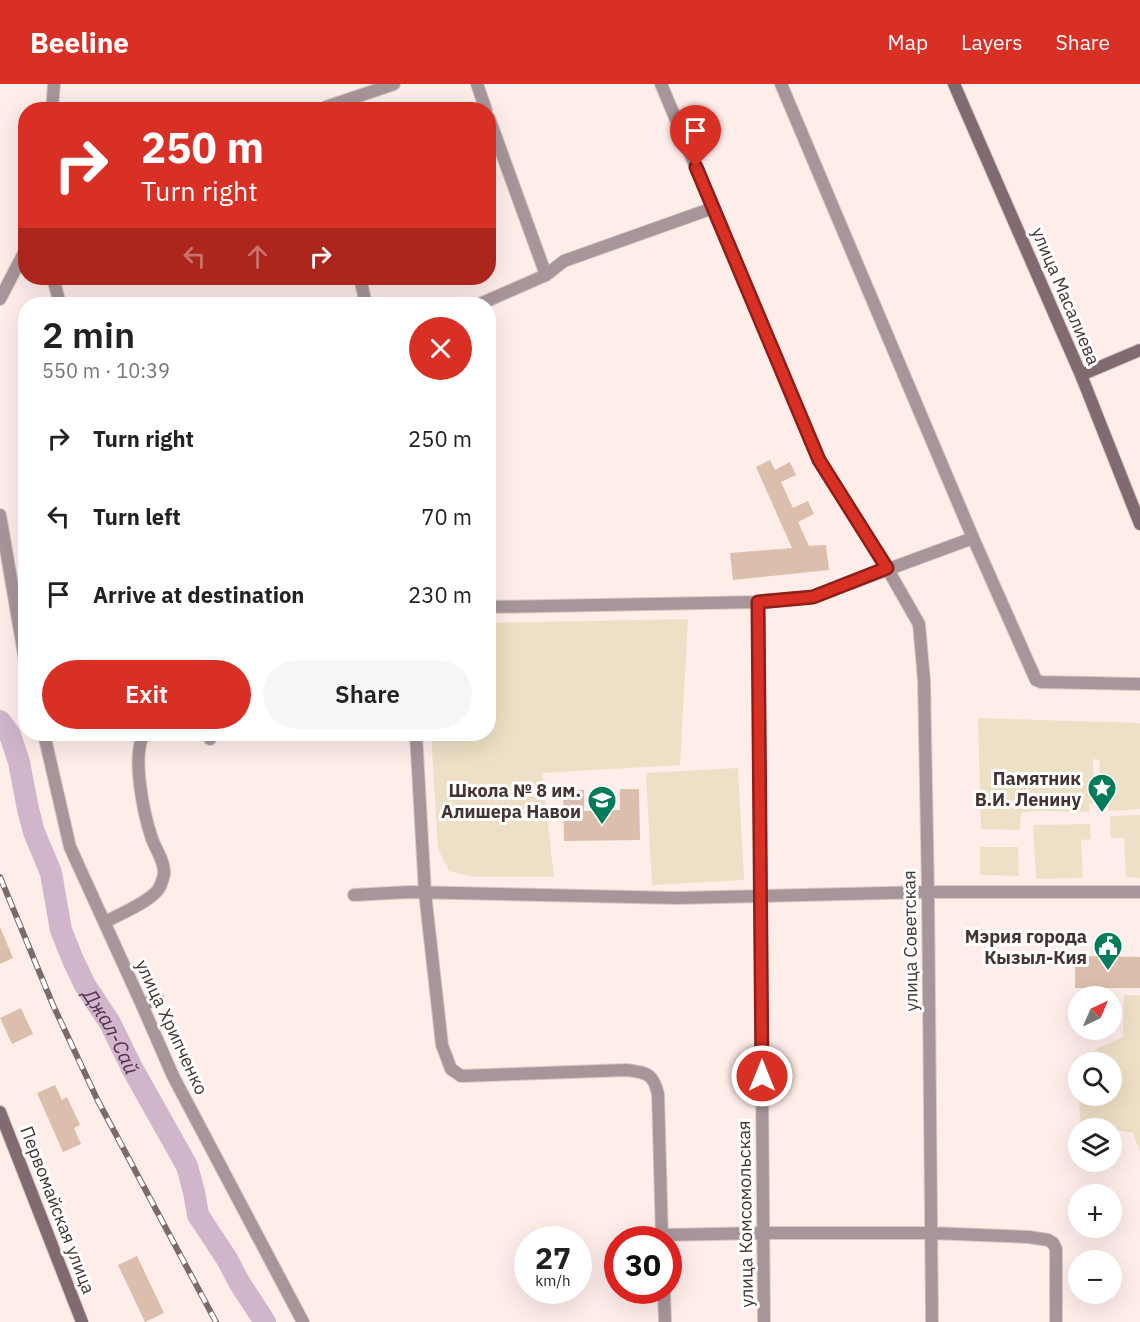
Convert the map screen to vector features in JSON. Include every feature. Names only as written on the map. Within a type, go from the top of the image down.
[{"type":"main road","name":"улица Масалиева","points":[[954,84],[1081,375],[1140,524]]},
{"type":"main road","points":[[1081,375],[1140,350]]},
{"type":"main road","name":"Первомайская улица","points":[[0,1112],[82,1322]]},
{"type":"street","points":[[53,102],[54,84]]},
{"type":"street","points":[[336,102],[360,90],[394,84]]},
{"type":"street","points":[[477,84],[483,102]]},
{"type":"street","name":"улица Советская","points":[[661,84],[819,460],[887,568],[919,624],[924,680],[933,1322]]},
{"type":"street","points":[[781,84],[973,538],[1036,680],[1041,682],[1140,684]]},
{"type":"street","points":[[496,137],[546,275]]},
{"type":"street","points":[[496,297],[546,275],[564,261],[713,208]]},
{"type":"street","points":[[0,299],[18,264]]},
{"type":"street","points":[[0,515],[18,620]]},
{"type":"street","points":[[496,607],[758,602],[813,597],[973,538]]},
{"type":"street","name":"улица Комсомольская","points":[[758,602],[764,1322]]},
{"type":"street","name":"улица Хрипченко","points":[[46,741],[70,847],[173,1076],[303,1322]]},
{"type":"street","points":[[105,922],[158,891],[164,875],[145,812],[138,752],[142,741]]},
{"type":"street","points":[[416,741],[425,893],[442,1045],[451,1069],[461,1076],[627,1070],[645,1072],[651,1076],[656,1083],[658,1094],[662,1226]]},
{"type":"street","points":[[354,895],[386,892],[677,898],[928,892],[1140,892]]},
{"type":"street","points":[[142,1005],[158,998]]},
{"type":"street","points":[[682,1236],[763,1233],[931,1233],[1029,1237],[1048,1240],[1056,1249],[1056,1322]]},
{"type":"street","points":[[664,1304],[665,1322]]},
{"type":"shaded area","points":[[688,619],[680,765],[542,773],[554,877],[475,877],[449,871],[438,849],[431,741],[496,741],[496,623]]},
{"type":"shaded area","points":[[978,718],[1140,723],[1140,809],[1109,811],[1108,804],[1102,804],[1099,760],[1093,759],[1094,803],[1089,804],[1089,812],[1032,811],[1021,813],[1020,830],[981,829]]},
{"type":"shaded area","points":[[738,768],[744,880],[652,885],[646,773]]},
{"type":"shaded area","points":[[1140,815],[1140,878],[1126,877],[1124,838],[1111,838],[1110,816]]},
{"type":"shaded area","points":[[1090,824],[1091,839],[1081,840],[1083,878],[1036,879],[1033,825]]},
{"type":"shaded area","points":[[980,847],[1018,847],[1019,876],[980,875]]},
{"type":"shaded area","points":[[1124,995],[1140,995],[1140,1150],[1133,1133],[1122,1131],[1122,1118],[1080,1118],[1079,1106],[1122,1106],[1122,1052],[1094,1052],[1116,1040],[1122,1040]]},
{"type":"building","points":[[770,460],[775,470],[790,462],[796,475],[781,482],[793,508],[808,501],[814,514],[798,522],[809,546],[826,545],[829,570],[733,580],[730,553],[792,548],[756,467]]},
{"type":"building","name":"Школа № 8 им. Алишера Навои","points":[[620,789],[639,789],[640,840],[564,841],[563,790],[584,790],[584,811],[620,810]]},
{"type":"building","points":[[0,927],[13,958],[0,964]]},
{"type":"building","name":"Мэрия города Кызыл-Кия","points":[[1075,956],[1140,957],[1140,988],[1075,986]]},
{"type":"building","points":[[21,1008],[33,1034],[12,1044],[0,1018]]},
{"type":"building","points":[[55,1085],[62,1100],[67,1097],[80,1125],[74,1128],[81,1144],[63,1152],[37,1093]]},
{"type":"building","points":[[137,1256],[164,1313],[145,1322],[118,1265]]},
{"type":"waterway","name":"Джал-Сай","points":[[0,721],[10,735],[19,762],[34,832],[51,873],[61,930],[73,960],[85,985],[110,1023],[132,1068],[187,1166],[198,1215],[265,1322]]},
{"type":"railway","points":[[0,877],[53,1005],[98,1101],[216,1322]]},
{"type":"place","name":"Памятник В.И. Ленину","points":[[1102,814]]},
{"type":"place","name":"Школа № 8 им. Алишера Навои","points":[[602,826]]},
{"type":"place","name":"Мэрия города Кызыл-Кия","points":[[1108,972]]},
{"type":"route","points":[[696,167],[819,460],[887,568],[813,597],[758,602],[762,1076]]}]
